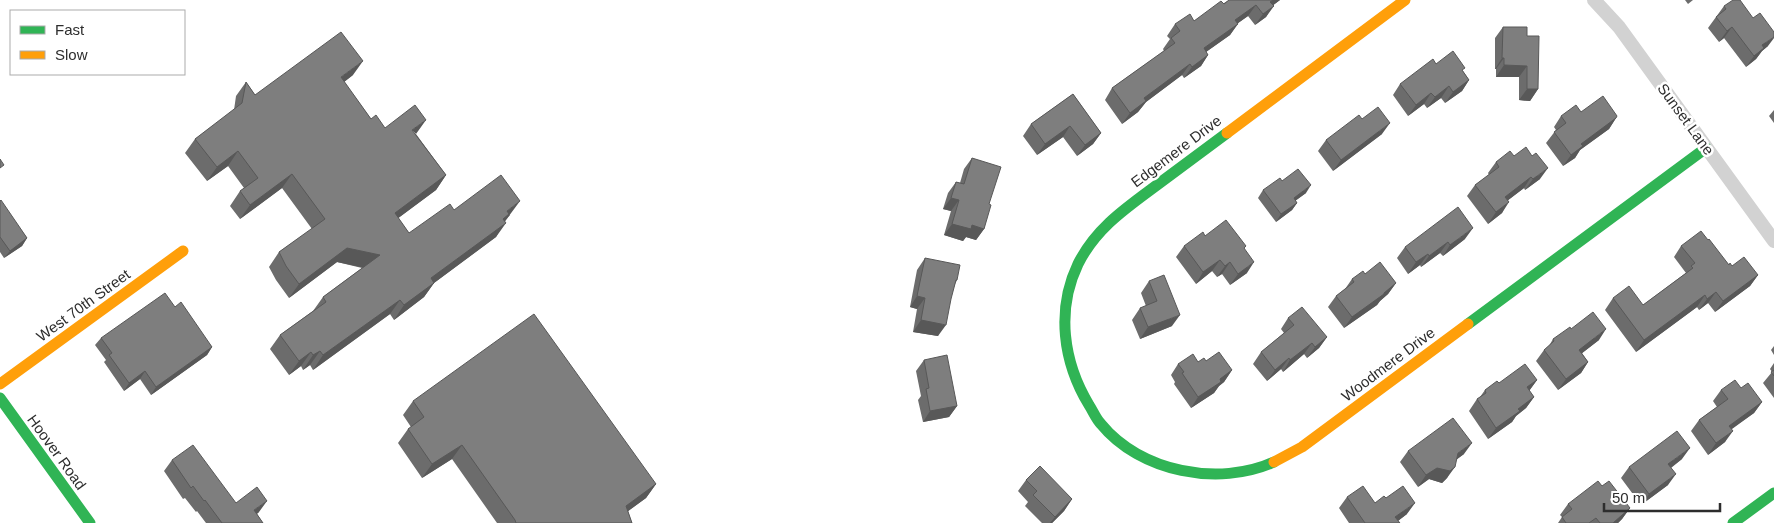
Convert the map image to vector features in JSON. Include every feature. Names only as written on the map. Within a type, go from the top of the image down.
[{"type":"street","name":"Edgemere Drive","points":[[1077,385],[1069,364],[1065,312],[1073,276],[1086,250],[1099,232],[1123,210],[1405,0]]},
{"type":"street","name":"Sunset Lane","points":[[1594,0],[1619,26],[1774,241]]},
{"type":"street","name":"Woodmere Drive","points":[[1077,385],[1100,424],[1127,447],[1145,458],[1179,469],[1215,474],[1250,470],[1271,464],[1302,447],[1706,148]]},
{"type":"street","name":"West 70th Street","points":[[0,384],[183,251]]},
{"type":"street","name":"Hoover Road","points":[[0,398],[90,523]]},
{"type":"street","points":[[1732,523],[1774,493]]},
{"type":"building","points":[[1229,0],[1273,0],[1270,2],[1274,6],[1263,14],[1256,5],[1235,20],[1238,24],[1204,48],[1208,55],[1192,67],[1190,64],[1144,98],[1146,101],[1130,113],[1112,88],[1175,43],[1171,38],[1180,31],[1175,24],[1190,14],[1194,21],[1221,1],[1224,4]]},
{"type":"building","points":[[1733,0],[1740,0],[1753,18],[1760,13],[1774,32],[1774,37],[1762,45],[1764,48],[1754,56],[1732,27],[1727,31],[1716,17],[1726,9],[1724,6]]},
{"type":"building","points":[[1503,27],[1527,27],[1527,36],[1539,36],[1538,89],[1527,89],[1527,66],[1504,65],[1504,58],[1502,58]]},
{"type":"building","points":[[341,32],[363,61],[341,77],[371,119],[376,115],[385,128],[415,105],[426,120],[412,130],[446,175],[395,213],[409,233],[450,204],[454,210],[501,175],[520,201],[507,211],[509,214],[503,219],[506,223],[431,278],[434,283],[404,305],[400,300],[323,355],[320,351],[313,355],[311,352],[299,361],[280,335],[326,302],[323,297],[380,255],[347,248],[299,284],[279,252],[325,219],[292,174],[250,205],[240,191],[258,178],[238,151],[217,167],[195,139],[242,103],[246,82],[255,95]]},
{"type":"building","points":[[1453,51],[1465,68],[1462,70],[1469,80],[1453,92],[1449,86],[1435,97],[1431,93],[1416,105],[1400,84],[1433,59],[1436,64]]},
{"type":"building","points":[[1073,94],[1101,133],[1085,145],[1070,126],[1045,144],[1031,124]]},
{"type":"building","points":[[1603,96],[1617,116],[1616,118],[1581,144],[1583,146],[1571,155],[1554,132],[1566,123],[1561,116],[1576,105],[1581,112]]},
{"type":"building","points":[[1378,107],[1390,123],[1341,160],[1326,140],[1359,115],[1362,119]]},
{"type":"building","points":[[1526,147],[1532,156],[1536,153],[1548,168],[1533,179],[1531,177],[1505,197],[1509,202],[1496,212],[1475,185],[1499,167],[1496,162],[1510,151],[1514,156]]},
{"type":"building","points":[[972,158],[1001,167],[989,204],[991,205],[984,229],[972,225],[971,229],[952,224],[959,200],[951,198],[956,182],[964,184]]},
{"type":"building","points":[[0,159],[4,165],[0,168]]},
{"type":"building","points":[[1298,169],[1311,185],[1294,198],[1297,203],[1281,214],[1263,190],[1280,178],[1282,181]]},
{"type":"building","points":[[1,200],[27,238],[10,251],[0,237]]},
{"type":"building","points":[[1458,207],[1473,228],[1450,245],[1448,242],[1429,256],[1428,254],[1416,262],[1405,247]]},
{"type":"building","points":[[1226,220],[1246,246],[1244,248],[1254,262],[1238,274],[1230,262],[1225,266],[1220,260],[1203,272],[1184,246],[1203,232],[1205,236]]},
{"type":"building","points":[[1701,231],[1729,265],[1730,263],[1732,266],[1744,257],[1758,275],[1723,301],[1716,292],[1707,299],[1705,295],[1644,340],[1613,298],[1629,286],[1643,305],[1693,268],[1691,266],[1695,263],[1681,246]]},
{"type":"building","points":[[925,258],[960,265],[946,325],[921,320],[925,298],[917,296]]},
{"type":"building","points":[[1380,262],[1396,283],[1352,317],[1336,296],[1354,282],[1352,279],[1363,271],[1365,274]]},
{"type":"building","points":[[1164,275],[1180,315],[1148,327],[1140,308],[1157,301],[1149,281]]},
{"type":"building","points":[[165,293],[175,307],[181,302],[212,347],[156,387],[145,371],[129,383],[109,355],[112,353],[101,338]]},
{"type":"building","points":[[1302,307],[1327,337],[1315,347],[1312,343],[1275,370],[1261,352],[1294,325],[1288,318]]},
{"type":"building","points":[[1593,312],[1606,329],[1579,350],[1588,362],[1566,379],[1544,350],[1554,341],[1553,339],[1570,327],[1571,329]]},
{"type":"building","points":[[534,314],[656,484],[626,506],[632,523],[516,523],[462,445],[432,464],[408,429],[424,417],[413,401]]},
{"type":"building","points":[[1219,352],[1232,370],[1220,379],[1221,382],[1198,397],[1178,364],[1193,354],[1198,362],[1204,358],[1206,361]]},
{"type":"building","points":[[947,355],[957,406],[930,411],[926,389],[929,388],[924,360]]},
{"type":"building","points":[[1525,364],[1537,380],[1527,387],[1534,397],[1518,409],[1520,411],[1496,428],[1477,399],[1486,393],[1485,390],[1497,381],[1499,383]]},
{"type":"building","points":[[1735,380],[1741,388],[1748,383],[1762,402],[1729,426],[1733,431],[1716,443],[1699,420],[1728,399],[1721,390]]},
{"type":"building","points":[[1453,418],[1472,443],[1458,453],[1455,467],[1450,471],[1437,468],[1426,475],[1408,451]]},
{"type":"building","points":[[1677,431],[1690,448],[1668,464],[1676,474],[1649,494],[1629,467]]},
{"type":"building","points":[[193,445],[236,503],[257,487],[267,501],[254,510],[263,523],[222,523],[193,486],[191,488],[172,460]]},
{"type":"building","points":[[1040,466],[1072,499],[1055,517],[1033,495],[1037,491],[1026,480]]},
{"type":"building","points":[[1598,481],[1602,486],[1609,481],[1630,508],[1613,523],[1600,523],[1596,518],[1589,523],[1566,523],[1562,517],[1572,509],[1568,504]]},
{"type":"building","points":[[1363,486],[1375,503],[1403,486],[1415,503],[1395,517],[1400,523],[1365,523],[1347,497]]},
{"type":"traffic: fast","points":[[1227,133],[1123,211],[1103,229],[1085,251],[1071,282],[1067,299],[1065,317],[1068,354],[1080,388],[1096,417],[1117,440],[1137,454],[1158,464],[1205,474],[1252,470],[1274,462]]},
{"type":"traffic: fast","points":[[1468,324],[1706,148]]},
{"type":"traffic: fast","points":[[0,398],[90,523]]},
{"type":"traffic: fast","points":[[1733,523],[1774,493]]},
{"type":"traffic: slow","points":[[1227,133],[1405,0]]},
{"type":"traffic: slow","points":[[0,384],[183,251]]},
{"type":"traffic: slow","points":[[1274,462],[1302,447],[1468,324]]}]
